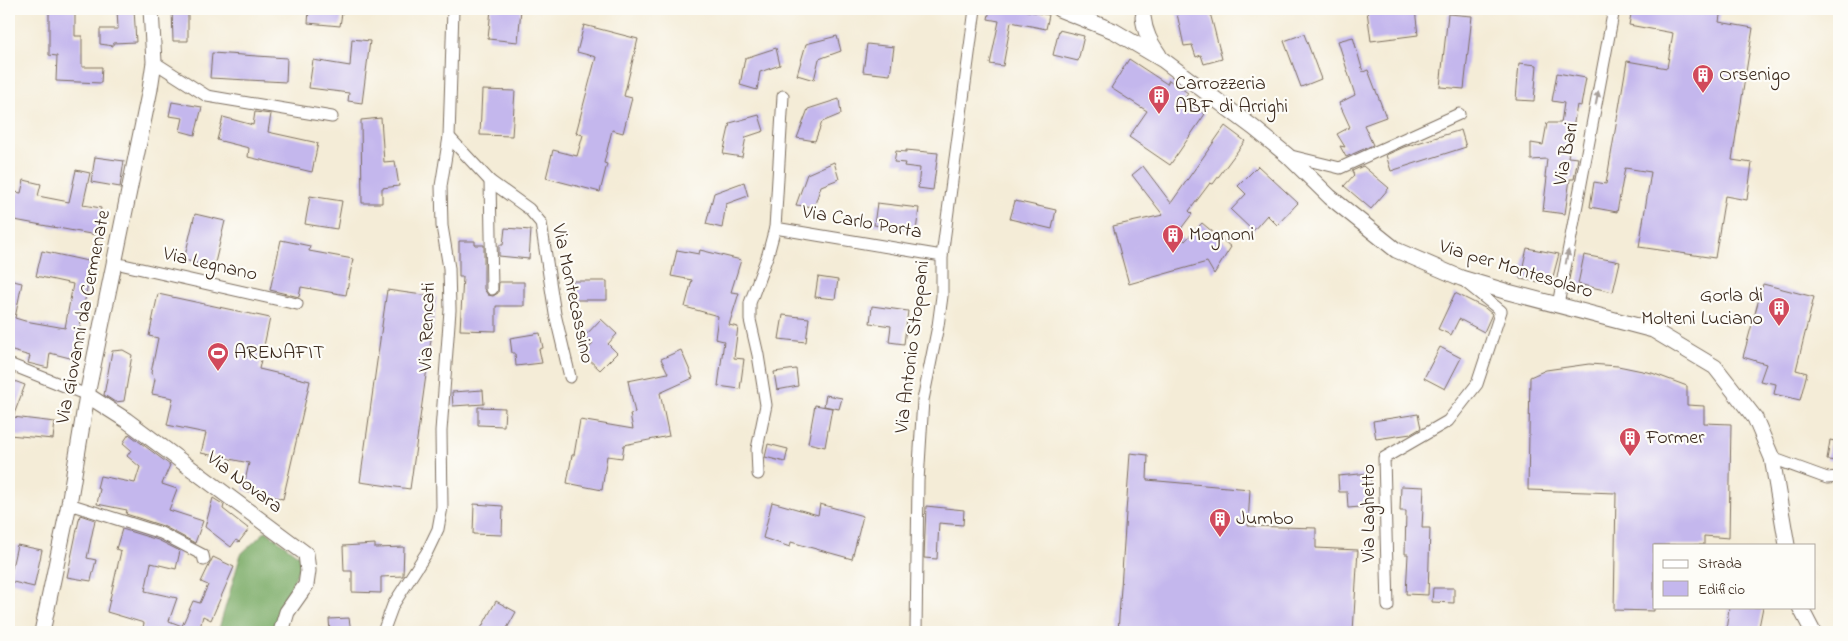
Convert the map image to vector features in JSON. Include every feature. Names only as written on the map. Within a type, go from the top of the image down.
[{"type":"main road","name":"Via Giovanni da Cermenate","points":[[42,632],[69,504],[87,395],[154,62],[151,9]]},
{"type":"main road","name":"Via per Montesolaro","points":[[1059,9],[1114,31],[1163,60],[1254,128],[1287,155],[1330,197],[1396,250],[1461,278],[1653,330],[1715,367],[1755,418],[1772,458],[1787,544]]},
{"type":"main road","points":[[1114,31],[1132,28],[1139,24],[1145,13]]},
{"type":"main road","points":[[1145,13],[1144,30],[1163,60]]},
{"type":"main road","name":"Via Novara","points":[[87,395],[126,420],[306,554],[308,571],[306,585],[287,612],[281,632]]},
{"type":"main road","points":[[1801,608],[1813,632]]},
{"type":"street","name":"Via Rencati","points":[[383,632],[393,605],[427,552],[438,529],[442,507],[441,431],[450,310],[448,268],[442,226],[441,186],[449,137],[452,9]]},
{"type":"street","name":"Via Antonio Stoppani","points":[[916,632],[918,487],[923,400],[942,296],[942,256],[975,9]]},
{"type":"street","name":"Via Bari","points":[[1558,305],[1614,9]]},
{"type":"street","points":[[154,62],[207,96],[332,117]]},
{"type":"street","name":"Via Carlo Porta","points":[[758,474],[757,449],[766,405],[750,320],[750,303],[768,254],[775,228],[783,96]]},
{"type":"street","points":[[1287,155],[1340,168],[1459,114]]},
{"type":"street","name":"Via Montecassino","points":[[449,137],[490,181],[529,209],[541,223],[555,314],[570,377]]},
{"type":"street","points":[[490,181],[492,289]]},
{"type":"street","name":"Via Carlo Porta","points":[[775,228],[942,256]]},
{"type":"street","name":"Via Legnano","points":[[115,263],[297,304]]},
{"type":"street","name":"Via Laghetto","points":[[1388,606],[1384,458],[1448,421],[1477,384],[1501,311],[1461,278]]},
{"type":"street","points":[[9,364],[87,395]]},
{"type":"street","points":[[1772,458],[1827,478],[1839,477]]},
{"type":"street","points":[[69,504],[161,533],[203,555],[204,560]]},
{"type":"green space","points":[[266,531],[303,559],[278,616],[275,632],[218,632],[241,554]]},
{"type":"building","points":[[49,9],[75,9],[75,36],[82,36],[82,67],[102,67],[101,83],[56,81],[57,56],[49,55]]},
{"type":"building","points":[[117,9],[134,9],[136,42],[113,43],[113,46],[100,44],[100,29],[118,29]]},
{"type":"building","points":[[172,9],[188,9],[188,41],[173,41]]},
{"type":"building","points":[[491,9],[521,9],[518,42],[488,39]]},
{"type":"building","points":[[990,9],[1017,9],[1049,15],[1046,29],[1011,22],[1003,66],[990,64],[999,21],[988,19]]},
{"type":"building","points":[[1176,9],[1209,9],[1222,59],[1204,64],[1201,55],[1196,57],[1192,45],[1184,46]]},
{"type":"building","points":[[1415,9],[1418,35],[1371,41],[1367,11]]},
{"type":"building","name":"Orsenigo","points":[[1632,9],[1721,9],[1719,22],[1753,28],[1732,160],[1752,163],[1747,200],[1725,196],[1715,258],[1639,247],[1651,172],[1625,168],[1617,212],[1590,207],[1594,182],[1606,184],[1627,61],[1667,68],[1673,33],[1629,25]]},
{"type":"building","points":[[309,10],[342,13],[340,26],[308,23]]},
{"type":"building","points":[[1448,14],[1472,16],[1464,89],[1440,87]]},
{"type":"building","points":[[584,25],[638,39],[624,96],[632,98],[623,133],[612,130],[604,163],[607,164],[600,192],[546,178],[553,150],[577,156],[583,135],[576,133],[596,57],[577,52]]},
{"type":"building","points":[[1059,30],[1084,36],[1078,61],[1053,55]]},
{"type":"building","points":[[1304,34],[1321,79],[1301,87],[1284,41]]},
{"type":"building","points":[[837,36],[841,51],[819,59],[814,80],[797,75],[806,44]]},
{"type":"building","points":[[1353,37],[1363,72],[1368,70],[1386,117],[1364,125],[1373,145],[1346,157],[1340,146],[1345,147],[1337,134],[1350,127],[1339,103],[1355,95],[1338,41]]},
{"type":"building","points":[[352,39],[370,41],[362,103],[348,101],[349,93],[309,88],[313,60],[350,66]]},
{"type":"building","points":[[867,44],[894,47],[890,75],[863,72]]},
{"type":"building","points":[[776,48],[780,65],[760,72],[757,90],[740,85],[745,58]]},
{"type":"building","points":[[212,53],[287,58],[286,82],[210,78]]},
{"type":"building","points":[[1129,59],[1167,84],[1169,80],[1188,93],[1184,100],[1205,114],[1170,165],[1129,137],[1147,111],[1111,88]]},
{"type":"building","points":[[1519,63],[1537,65],[1534,101],[1516,100]]},
{"type":"building","points":[[1557,73],[1586,78],[1581,106],[1577,105],[1568,157],[1578,158],[1574,179],[1570,179],[1565,214],[1543,211],[1547,159],[1531,160],[1531,143],[1543,145],[1547,123],[1561,123],[1564,103],[1552,101]]},
{"type":"building","points":[[482,90],[515,91],[512,136],[480,135]]},
{"type":"building","points":[[839,99],[841,114],[822,122],[815,141],[797,138],[808,109]]},
{"type":"building","points":[[172,102],[202,107],[195,135],[180,131],[183,118],[169,116]]},
{"type":"building","points":[[255,112],[271,114],[268,132],[318,143],[312,172],[248,157],[249,148],[217,140],[223,117],[253,125]]},
{"type":"building","points":[[759,115],[764,131],[746,137],[742,157],[723,154],[730,123]]},
{"type":"building","points":[[381,118],[384,162],[395,161],[399,186],[382,188],[382,203],[362,203],[361,120]]},
{"type":"building","name":"Mognoni","points":[[1225,126],[1245,141],[1213,184],[1210,183],[1189,211],[1192,214],[1177,234],[1185,241],[1202,223],[1231,247],[1214,274],[1207,262],[1129,284],[1113,226],[1163,215],[1132,175],[1143,166],[1171,203]]},
{"type":"building","points":[[1461,130],[1466,147],[1391,171],[1386,155],[1404,147]]},
{"type":"building","points":[[906,150],[938,153],[933,190],[918,188],[920,168],[904,166],[905,163],[894,162],[896,151],[906,152]]},
{"type":"building","points":[[95,157],[124,161],[120,187],[91,182]]},
{"type":"building","points":[[834,162],[839,179],[821,186],[814,207],[796,205],[807,174]]},
{"type":"building","points":[[1258,166],[1298,203],[1277,225],[1267,215],[1253,231],[1231,210],[1246,194],[1238,186]]},
{"type":"building","points":[[1363,166],[1389,188],[1371,209],[1344,186],[1354,175],[1352,171]]},
{"type":"building","points":[[76,170],[90,173],[83,205],[101,208],[96,235],[9,219],[9,191],[21,193],[24,180],[41,184],[38,196],[69,202]]},
{"type":"building","points":[[744,182],[748,196],[726,204],[722,228],[706,224],[714,193]]},
{"type":"building","points":[[310,196],[342,201],[337,229],[305,224]]},
{"type":"building","points":[[1015,201],[1056,210],[1052,229],[1010,219]]},
{"type":"building","points":[[877,203],[919,208],[916,231],[874,225]]},
{"type":"building","points":[[195,214],[225,221],[214,267],[184,260]]},
{"type":"building","points":[[505,228],[531,230],[529,259],[499,256],[499,245],[503,245]]},
{"type":"building","points":[[281,240],[310,246],[309,251],[353,259],[346,295],[301,287],[299,297],[270,290]]},
{"type":"building","points":[[459,241],[475,241],[475,245],[484,245],[484,289],[488,295],[493,296],[498,293],[499,282],[524,282],[524,306],[496,306],[496,331],[460,330],[463,277],[459,277]]},
{"type":"building","points":[[1527,248],[1559,254],[1551,284],[1520,279]]},
{"type":"building","points":[[677,250],[699,254],[700,250],[741,260],[731,292],[739,293],[729,325],[738,327],[734,358],[744,359],[740,389],[718,386],[724,341],[715,339],[718,316],[685,307],[692,280],[671,276]]},
{"type":"building","points":[[42,251],[92,262],[74,359],[50,353],[48,368],[28,363],[30,356],[9,350],[9,280],[22,283],[15,318],[65,328],[73,284],[36,276]]},
{"type":"building","points":[[1584,255],[1620,262],[1613,292],[1578,284]]},
{"type":"building","points":[[818,277],[838,280],[835,299],[815,297]]},
{"type":"building","points":[[572,281],[607,281],[607,300],[573,300]]},
{"type":"building","name":"Gorla di Molteni Luciano","points":[[1763,284],[1814,297],[1796,370],[1807,373],[1800,400],[1774,394],[1776,384],[1760,381],[1766,364],[1743,357]]},
{"type":"building","points":[[387,290],[437,297],[410,489],[360,482]]},
{"type":"building","points":[[1455,293],[1485,308],[1492,314],[1484,332],[1459,319],[1451,335],[1438,329]]},
{"type":"building","name":"ARENAFIT","points":[[158,294],[270,318],[259,369],[310,381],[283,499],[243,490],[249,463],[201,453],[206,433],[167,425],[173,398],[152,394],[155,379],[151,373],[158,338],[149,336]]},
{"type":"building","points":[[872,306],[908,311],[904,344],[889,342],[891,326],[870,323]]},
{"type":"building","points":[[783,315],[809,318],[806,342],[779,339]]},
{"type":"building","points":[[601,319],[617,334],[608,344],[617,353],[600,370],[583,354],[593,344],[585,336]]},
{"type":"building","points":[[540,333],[543,348],[539,349],[542,363],[516,366],[515,353],[512,353],[510,338]]},
{"type":"building","points":[[1440,347],[1461,358],[1445,389],[1424,378]]},
{"type":"building","points":[[123,350],[132,355],[124,401],[115,402],[104,395],[112,351]]},
{"type":"building","points":[[681,350],[693,378],[660,393],[669,436],[624,445],[622,458],[607,456],[602,490],[567,483],[580,420],[633,429],[630,414],[635,413],[628,381],[668,373],[661,359]]},
{"type":"building","name":"Former","points":[[1589,364],[1618,366],[1652,373],[1687,386],[1687,405],[1704,406],[1704,423],[1731,424],[1729,538],[1704,536],[1704,544],[1653,544],[1654,611],[1614,610],[1616,493],[1528,490],[1530,377],[1546,370]]},
{"type":"building","points":[[796,369],[798,386],[777,390],[774,372]]},
{"type":"building","points":[[9,379],[25,385],[13,417],[55,422],[53,439],[9,435]]},
{"type":"building","points":[[483,390],[484,404],[453,406],[452,392]]},
{"type":"building","points":[[826,395],[842,398],[839,409],[824,406]]},
{"type":"building","points":[[815,405],[832,408],[825,447],[808,443]]},
{"type":"building","points":[[478,407],[505,408],[504,426],[478,425]]},
{"type":"building","points":[[1418,414],[1421,428],[1411,434],[1376,439],[1373,421]]},
{"type":"building","points":[[129,434],[170,465],[162,484],[177,489],[169,510],[203,521],[195,543],[163,526],[126,514],[127,510],[97,504],[100,489],[97,488],[100,476],[135,483],[140,467],[127,456],[131,450],[123,443]]},
{"type":"building","points":[[1830,440],[1839,442],[1839,461],[1827,460]]},
{"type":"building","points":[[768,444],[788,449],[785,462],[765,457]]},
{"type":"building","name":"Jumbo","points":[[1130,453],[1148,455],[1147,480],[1250,489],[1248,526],[1316,528],[1316,548],[1358,550],[1353,632],[1118,632]]},
{"type":"building","points":[[1370,473],[1373,506],[1348,508],[1347,492],[1339,492],[1338,476]]},
{"type":"building","points":[[1401,486],[1424,487],[1422,528],[1430,528],[1428,595],[1406,594],[1408,554],[1405,554],[1406,511],[1400,511]]},
{"type":"building","points":[[213,498],[224,505],[223,509],[249,529],[239,542],[236,540],[231,547],[205,527]]},
{"type":"building","points":[[772,502],[818,515],[820,504],[863,516],[852,559],[791,542],[790,547],[763,538]]},
{"type":"building","points":[[474,504],[503,506],[502,535],[473,534]]},
{"type":"building","points":[[926,506],[964,510],[963,525],[939,523],[937,559],[924,558]]},
{"type":"building","points":[[80,515],[95,520],[87,558],[96,560],[91,581],[67,577]]},
{"type":"building","points":[[122,529],[158,540],[180,551],[176,569],[151,563],[145,591],[177,598],[169,621],[182,626],[193,601],[200,603],[208,585],[201,582],[213,557],[234,567],[211,620],[203,616],[199,632],[142,632],[144,623],[107,612],[121,551],[116,549]]},
{"type":"building","points":[[375,544],[375,548],[404,547],[403,576],[381,577],[381,593],[352,592],[352,571],[344,571],[343,546]]},
{"type":"building","points":[[17,545],[42,550],[34,587],[9,581]]},
{"type":"building","points":[[1433,588],[1454,588],[1454,603],[1432,602]]},
{"type":"building","points":[[496,601],[516,612],[505,632],[479,632]]},
{"type":"building","points":[[1729,608],[1763,608],[1758,632],[1726,631]]},
{"type":"building","points":[[349,618],[351,632],[330,632],[329,619]]},
{"type":"place","name":"Orsenigo","points":[[1703,94]]},
{"type":"place","name":"Carrozzeria ABF di Arrighi","points":[[1159,115]]},
{"type":"place","name":"Mognoni","points":[[1173,254]]},
{"type":"place","name":"Gorla di Molteni Luciano","points":[[1779,327]]},
{"type":"place","name":"ARENAFIT","points":[[218,372]]},
{"type":"place","name":"Former","points":[[1630,457]]},
{"type":"place","name":"Jumbo","points":[[1220,538]]}]
